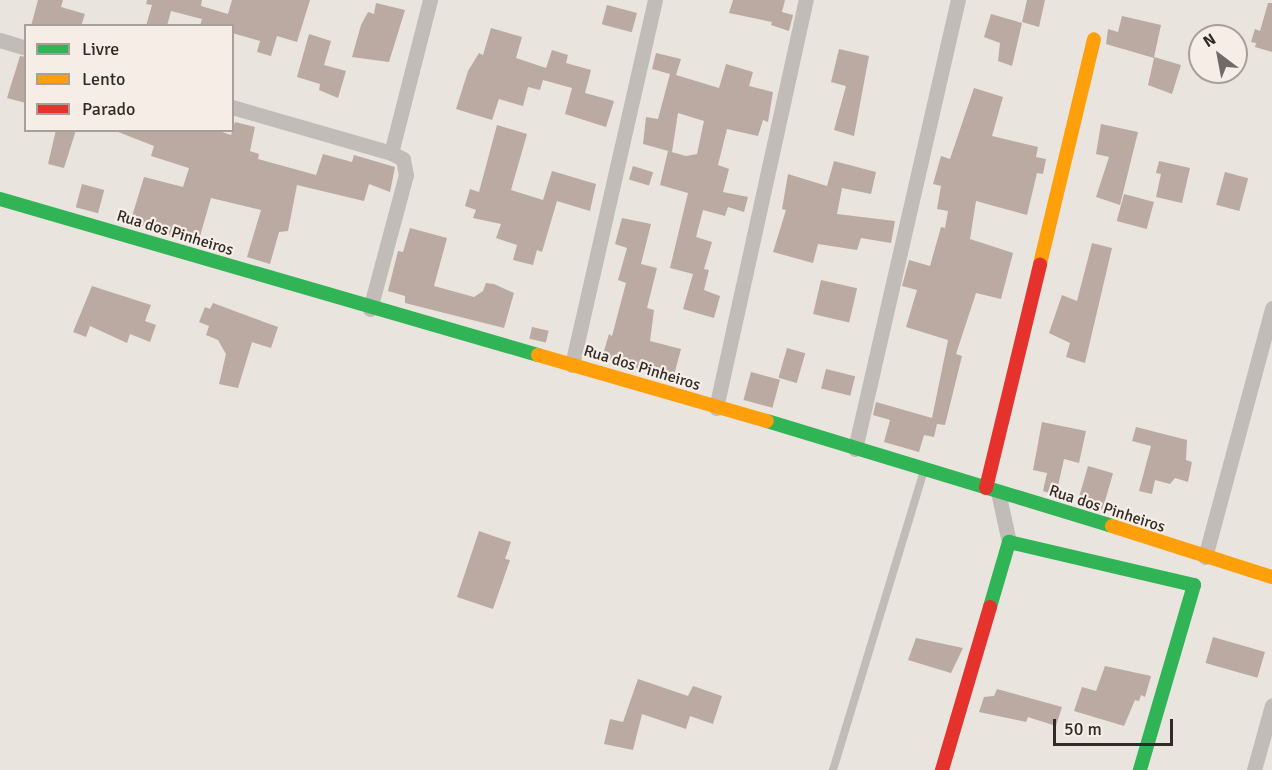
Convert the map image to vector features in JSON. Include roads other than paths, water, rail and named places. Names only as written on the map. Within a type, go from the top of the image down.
[{"type":"street","points":[[391,153],[430,0]]},
{"type":"street","points":[[572,365],[655,0]]},
{"type":"street","points":[[716,408],[806,0]]},
{"type":"street","points":[[855,449],[958,0]]},
{"type":"street","points":[[942,770],[1009,542],[992,490],[1094,39]]},
{"type":"street","points":[[0,40],[24,47]]},
{"type":"street","points":[[234,108],[391,153],[403,159],[406,174],[370,309]]},
{"type":"street","name":"Rua dos Pinheiros","points":[[0,199],[370,309],[572,365],[855,449],[926,467],[992,490],[1272,576]]},
{"type":"street","points":[[1205,557],[1272,308]]},
{"type":"street","points":[[1009,542],[1194,585],[1140,770]]},
{"type":"street","points":[[1254,770],[1272,705]]},
{"type":"lane","points":[[833,770],[926,467]]}]
